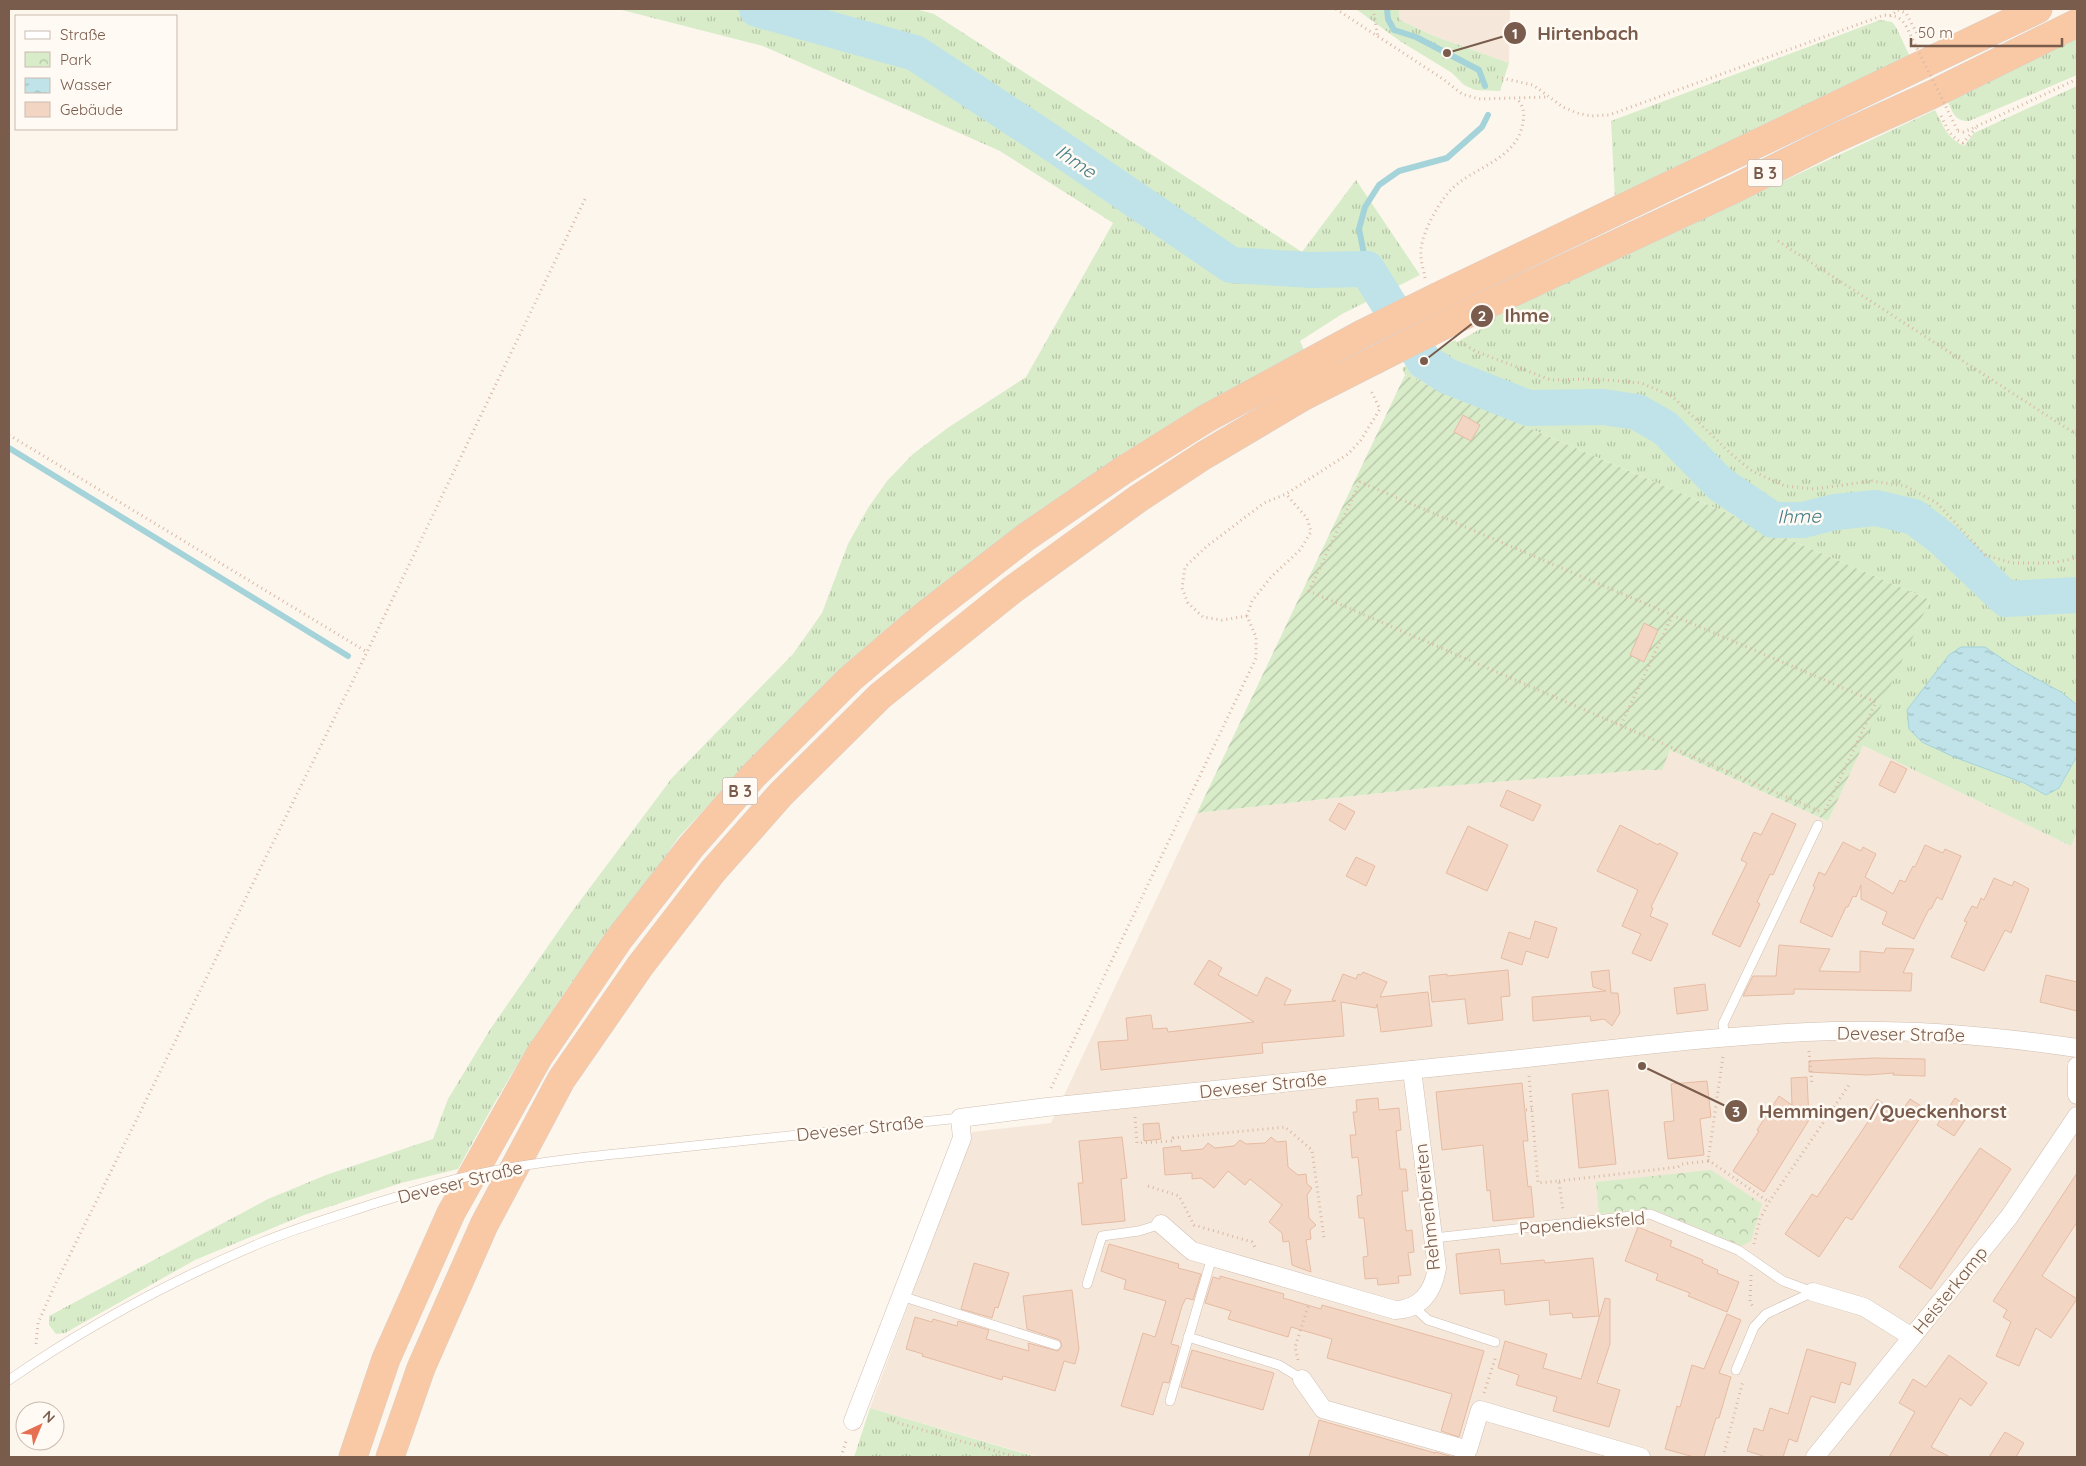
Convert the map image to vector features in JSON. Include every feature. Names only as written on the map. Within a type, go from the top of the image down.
[{"type":"highway","name":"B 3","points":[[353,1457],[386,1359],[451,1213],[539,1056],[619,939],[690,848],[754,775],[858,673],[924,616],[1026,537],[1122,471],[1207,418],[1362,334],[1439,296],[2038,9]]},
{"type":"highway","name":"B 3","points":[[390,1457],[421,1368],[484,1224],[561,1080],[640,966],[707,879],[781,794],[880,696],[1020,584],[1139,498],[1203,456],[1304,396],[1376,360],[1455,331],[1834,139],[1931,95],[2077,22]]},
{"type":"street","name":"Deveser Straße","points":[[960,1118],[1047,1107],[1725,1038],[1832,1031],[1893,1031],[1971,1035],[2019,1039],[2077,1048]]},
{"type":"street","points":[[2077,1066],[2077,1095]]},
{"type":"street","name":"Rehmenbreiten","points":[[1412,1070],[1437,1268],[1434,1283],[1426,1298],[1414,1307]]},
{"type":"street","name":"Heisterkamp","points":[[1820,1456],[1912,1337],[2009,1217],[2077,1116]]},
{"type":"street","points":[[853,1420],[962,1138],[960,1118]]},
{"type":"street","points":[[1161,1224],[1192,1251],[1395,1310],[1414,1307]]},
{"type":"street","name":"Papendieksfeld","points":[[1813,1292],[1864,1307],[1912,1337]]},
{"type":"street","points":[[1302,1379],[1323,1409],[1468,1450],[1480,1410],[1641,1457]]},
{"type":"lane","points":[[1725,1038],[1723,1024],[1818,825]]},
{"type":"lane","name":"Deveser Straße","points":[[9,1380],[35,1362],[128,1307],[189,1275],[259,1244],[376,1203],[439,1184],[505,1169],[570,1158],[960,1118]]},
{"type":"lane","name":"Papendieksfeld","points":[[1434,1238],[1650,1214],[1738,1250],[1782,1281],[1813,1292]]},
{"type":"lane","points":[[1087,1284],[1102,1236],[1139,1231],[1161,1224]]},
{"type":"lane","points":[[1170,1401],[1212,1257]]},
{"type":"lane","points":[[1736,1370],[1754,1327],[1766,1314],[1813,1292]]},
{"type":"lane","points":[[901,1296],[1056,1345]]},
{"type":"lane","points":[[1414,1307],[1428,1320],[1495,1342]]},
{"type":"lane","points":[[1188,1338],[1279,1365],[1302,1379]]},
{"type":"path","points":[[1336,9],[1443,78],[1462,94],[1479,99],[1549,97]]},
{"type":"path","points":[[1373,9],[1378,37]]},
{"type":"path","points":[[1890,16],[1898,10],[1906,13],[1923,44]]},
{"type":"path","points":[[1497,77],[1533,84],[1563,107],[1577,113],[1591,116],[1610,114],[1884,14],[1896,16],[1906,26],[1958,131],[1963,132],[2077,79]]},
{"type":"path","points":[[1931,95],[1949,132],[1954,138],[1964,143],[1978,124]]},
{"type":"path","points":[[1420,254],[1427,227],[1448,193],[1468,177],[1511,149],[1522,133],[1524,115],[1521,103],[1516,98]]},
{"type":"path","points":[[35,1362],[38,1323],[54,1287],[367,652],[586,197]]},
{"type":"path","points":[[1778,241],[2077,435]]},
{"type":"path","points":[[1455,331],[1475,351],[1551,380],[1594,379],[1641,383],[1672,396],[1730,453],[1752,471],[1785,486],[1814,490],[1872,481],[1905,486],[1938,503],[1985,555],[2012,563],[2051,563],[2077,558]]},
{"type":"path","points":[[1247,616],[1222,620],[1203,617],[1188,603],[1182,588],[1185,567],[1206,547],[1264,502],[1286,494],[1348,454],[1361,440],[1380,409],[1368,386]]},
{"type":"path","points":[[9,435],[367,652]]},
{"type":"path","points":[[1360,482],[1672,616],[1876,702],[1824,813],[1309,591],[1360,482]]},
{"type":"path","points":[[1047,1107],[1048,1094],[1256,658],[1256,637],[1247,616],[1252,601],[1271,577],[1300,550],[1311,532],[1307,518],[1286,494]]},
{"type":"path","points":[[1620,724],[1672,616]]},
{"type":"path","points":[[1808,1034],[1812,1085]]},
{"type":"path","points":[[1708,1160],[1725,1038]]},
{"type":"path","points":[[1528,1058],[1538,1183],[1678,1167],[1682,1164],[1708,1160],[1769,1202]]},
{"type":"path","points":[[1762,1319],[1750,1302],[1751,1259],[1760,1219],[1769,1202],[1849,1085]]},
{"type":"path","points":[[1526,1110],[1532,1109]]},
{"type":"path","points":[[1135,1111],[1137,1143],[1173,1142],[1173,1138],[1285,1127],[1312,1150],[1324,1238]]},
{"type":"path","points":[[1559,1182],[1565,1224]]},
{"type":"path","points":[[1148,1186],[1179,1196],[1194,1225],[1252,1242],[1262,1262],[1261,1271]]},
{"type":"path","points":[[1302,1379],[1294,1347],[1314,1286]]},
{"type":"path","points":[[1480,1410],[1496,1354],[1495,1342]]},
{"type":"path","points":[[1723,1457],[1744,1380],[1736,1370]]},
{"type":"path","points":[[888,1420],[1016,1457]]},
{"type":"shaded area","points":[[1399,9],[1510,9],[1509,63],[1434,36],[1400,20]]},
{"type":"shaded area","points":[[1862,745],[2071,846],[2077,833],[2077,1457],[1038,1457],[870,1408],[972,1132],[1051,1123],[1197,813],[1436,787],[1661,770],[1670,750],[1828,821]]},
{"type":"green space","points":[[618,9],[916,9],[934,14],[1302,252],[1356,180],[1420,275],[1342,314],[1300,341],[1305,352],[1041,509],[914,606],[849,664],[752,758],[678,838],[612,933],[571,983],[528,1047],[458,1169],[401,1183],[304,1215],[195,1260],[65,1333],[56,1334],[49,1325],[49,1316],[268,1199],[326,1175],[433,1139],[448,1099],[491,1028],[571,913],[672,778],[793,654],[822,613],[848,544],[868,508],[887,481],[913,454],[949,427],[1026,377],[1113,223],[1000,151],[763,46]]},
{"type":"green space","points":[[1356,9],[1399,9],[1400,20],[1434,36],[1509,63],[1500,91],[1475,90],[1464,85],[1452,73],[1400,41]]},
{"type":"green space","points":[[1880,20],[1892,22],[1896,27],[1912,61],[1615,200],[1611,121]]},
{"type":"green space","points":[[2077,35],[2077,75],[1969,121],[1960,120],[1952,112],[1947,100]]},
{"type":"green space","points":[[2077,86],[2077,705],[2061,692],[2013,666],[1985,647],[1949,655],[1931,679],[1922,742],[2000,773],[2046,795],[2059,788],[2077,756],[2077,833],[2071,846],[1862,745],[1930,600],[1405,375],[1402,368],[1455,340],[1457,342],[1493,322],[1490,318],[1935,110],[1949,135],[1964,146],[1974,133]]},
{"type":"green space","points":[[1405,375],[1930,600],[1828,821],[1670,750],[1662,770],[1436,787],[1197,813]]},
{"type":"green space","points":[[1711,1170],[1762,1204],[1751,1241],[1742,1246],[1652,1209],[1599,1214],[1596,1182]]},
{"type":"green space","points":[[870,1408],[1036,1457],[854,1457]]},
{"type":"water","points":[[1961,647],[1985,647],[2013,666],[2061,692],[2077,705],[2077,756],[2059,788],[2046,795],[2024,783],[1954,757],[1922,742],[1909,729],[1907,710],[1949,655]]},
{"type":"building","points":[[1463,415],[1480,425],[1471,441],[1454,432]]},
{"type":"building","points":[[1644,623],[1658,630],[1644,662],[1630,655]]},
{"type":"building","points":[[1891,761],[1907,769],[1895,793],[1879,785]]},
{"type":"building","points":[[1507,790],[1541,805],[1533,821],[1500,806]]},
{"type":"building","points":[[1339,803],[1355,812],[1345,830],[1329,820]]},
{"type":"building","points":[[1772,813],[1796,824],[1773,875],[1770,874],[1757,902],[1760,904],[1740,947],[1712,934],[1747,863],[1741,860],[1754,832],[1761,835]]},
{"type":"building","points":[[1620,825],[1678,853],[1651,907],[1653,908],[1650,916],[1668,924],[1651,961],[1632,953],[1641,934],[1622,926],[1638,890],[1597,871]]},
{"type":"building","points":[[1468,826],[1508,845],[1487,891],[1446,873]]},
{"type":"building","points":[[1843,842],[1861,851],[1863,847],[1876,854],[1865,877],[1893,894],[1900,880],[1905,882],[1913,866],[1915,867],[1925,845],[1943,853],[1945,849],[1961,856],[1942,900],[1937,897],[1914,939],[1882,924],[1887,912],[1861,899],[1861,885],[1856,897],[1853,896],[1848,907],[1846,907],[1832,937],[1800,922],[1815,887],[1813,886],[1819,872],[1825,875]]},
{"type":"building","points":[[1356,857],[1375,866],[1366,886],[1346,876]]},
{"type":"building","points":[[1994,878],[2012,886],[2014,881],[2029,889],[2011,933],[2005,930],[1984,971],[1951,957],[1967,922],[1964,921],[1972,906],[1977,908],[1981,898],[1984,900]]},
{"type":"building","points":[[1535,921],[1557,928],[1548,958],[1526,951],[1522,965],[1501,958],[1509,932],[1530,939]]},
{"type":"building","points":[[1779,945],[1830,949],[1819,971],[1860,972],[1860,951],[1884,953],[1886,948],[1914,949],[1903,973],[1912,973],[1911,991],[1794,989],[1794,994],[1743,996],[1753,976],[1776,976]]},
{"type":"building","points":[[1209,960],[1222,968],[1218,975],[1257,996],[1266,977],[1291,990],[1284,1005],[1336,1001],[1332,1000],[1343,974],[1356,979],[1358,974],[1361,975],[1363,972],[1387,982],[1380,997],[1428,992],[1432,1026],[1381,1032],[1377,1004],[1376,1008],[1341,1002],[1344,1036],[1262,1043],[1263,1053],[1101,1070],[1098,1042],[1128,1040],[1126,1018],[1151,1015],[1153,1029],[1167,1028],[1168,1032],[1254,1022],[1194,984]]},
{"type":"building","points":[[1508,970],[1510,996],[1501,997],[1503,1020],[1468,1024],[1465,999],[1432,1002],[1429,976]]},
{"type":"building","points":[[1609,970],[1611,993],[1618,993],[1620,1013],[1612,1026],[1604,1019],[1591,1021],[1590,1016],[1533,1021],[1532,997],[1606,991],[1593,987],[1591,972]]},
{"type":"building","points":[[2046,975],[2077,982],[2077,1011],[2040,1002]]},
{"type":"building","points":[[1705,984],[1708,1010],[1677,1014],[1674,988]]},
{"type":"building","points":[[1874,1058],[1925,1059],[1925,1076],[1893,1075],[1894,1073],[1867,1075],[1809,1072],[1809,1061]]},
{"type":"building","points":[[1807,1077],[1809,1120],[1764,1192],[1733,1171],[1779,1096],[1792,1105],[1791,1078]]},
{"type":"building","points":[[1707,1081],[1711,1117],[1700,1119],[1704,1155],[1668,1159],[1664,1122],[1674,1121],[1671,1084]]},
{"type":"building","points":[[1522,1083],[1528,1141],[1523,1141],[1528,1187],[1531,1186],[1534,1217],[1493,1221],[1490,1190],[1487,1191],[1483,1145],[1442,1150],[1436,1092]]},
{"type":"building","points":[[1608,1090],[1616,1164],[1579,1168],[1572,1094]]},
{"type":"building","points":[[1378,1098],[1379,1110],[1399,1108],[1401,1130],[1396,1131],[1400,1169],[1406,1169],[1408,1191],[1402,1191],[1406,1231],[1412,1230],[1414,1252],[1408,1253],[1411,1275],[1398,1276],[1399,1283],[1378,1285],[1377,1278],[1365,1279],[1363,1257],[1368,1256],[1364,1218],[1359,1218],[1357,1196],[1362,1195],[1358,1157],[1352,1158],[1350,1135],[1356,1135],[1353,1112],[1357,1112],[1356,1100]]},
{"type":"building","points":[[1955,1098],[1972,1110],[1954,1136],[1937,1125]]},
{"type":"building","points":[[1877,1099],[1899,1115],[1910,1099],[1926,1109],[1852,1220],[1846,1217],[1819,1257],[1785,1234],[1812,1194],[1817,1197],[1872,1116],[1867,1113]]},
{"type":"building","points":[[1159,1123],[1161,1139],[1144,1141],[1143,1124]]},
{"type":"building","points":[[1122,1137],[1127,1178],[1121,1179],[1125,1221],[1082,1225],[1078,1183],[1083,1183],[1079,1141]]},
{"type":"building","points":[[1271,1137],[1277,1142],[1286,1141],[1288,1167],[1298,1175],[1306,1174],[1307,1184],[1312,1188],[1307,1195],[1309,1218],[1316,1225],[1310,1230],[1311,1239],[1306,1240],[1311,1272],[1292,1265],[1289,1241],[1283,1242],[1282,1233],[1269,1222],[1282,1205],[1250,1179],[1245,1185],[1228,1171],[1214,1188],[1201,1178],[1192,1179],[1192,1173],[1165,1175],[1163,1148],[1180,1146],[1181,1151],[1203,1149],[1208,1143],[1215,1148],[1234,1146],[1240,1140],[1246,1144],[1265,1143]]},
{"type":"building","points":[[1980,1148],[2011,1169],[1931,1289],[1899,1267]]},
{"type":"building","points":[[2077,1173],[2077,1222],[2042,1276],[2077,1299],[2051,1338],[2036,1328],[2019,1366],[1996,1356],[2011,1322],[2003,1317],[2007,1310],[1993,1301]]},
{"type":"building","points":[[1638,1227],[1672,1241],[1670,1246],[1703,1260],[1702,1263],[1718,1270],[1717,1273],[1739,1282],[1727,1312],[1688,1296],[1690,1293],[1656,1280],[1658,1274],[1625,1261]]},
{"type":"building","points":[[1109,1244],[1179,1264],[1178,1268],[1201,1274],[1193,1300],[1186,1298],[1182,1306],[1171,1344],[1179,1346],[1169,1383],[1163,1382],[1153,1415],[1121,1406],[1143,1333],[1155,1337],[1166,1301],[1124,1289],[1126,1280],[1101,1271]]},
{"type":"building","points":[[1499,1249],[1501,1264],[1544,1260],[1545,1263],[1593,1258],[1599,1316],[1573,1318],[1572,1313],[1550,1315],[1549,1300],[1505,1305],[1504,1290],[1460,1294],[1456,1254]]},
{"type":"building","points":[[974,1263],[1009,1273],[998,1308],[995,1307],[992,1318],[961,1309]]},
{"type":"building","points":[[1220,1276],[1284,1294],[1283,1298],[1321,1309],[1322,1305],[1484,1351],[1459,1437],[1441,1431],[1452,1394],[1327,1358],[1332,1339],[1291,1327],[1288,1337],[1228,1319],[1231,1311],[1205,1303],[1213,1277],[1220,1279]]},
{"type":"building","points":[[1072,1290],[1079,1349],[1075,1364],[1064,1361],[1055,1391],[1003,1376],[1002,1380],[922,1356],[923,1354],[906,1349],[915,1317],[932,1322],[933,1319],[957,1326],[958,1321],[989,1330],[986,1339],[1029,1351],[1028,1343],[1058,1351],[1062,1346],[1060,1340],[1027,1329],[1023,1296]]},
{"type":"building","points":[[1605,1298],[1610,1299],[1610,1344],[1597,1383],[1620,1390],[1609,1427],[1553,1411],[1557,1397],[1516,1385],[1519,1375],[1498,1368],[1505,1341],[1547,1354],[1543,1368],[1581,1379]]},
{"type":"building","points":[[1727,1314],[1741,1320],[1719,1373],[1731,1377],[1719,1418],[1716,1418],[1704,1457],[1694,1457],[1665,1449],[1677,1406],[1680,1407],[1692,1365],[1704,1369]]},
{"type":"building","points":[[1807,1349],[1856,1363],[1850,1385],[1841,1382],[1835,1403],[1811,1396],[1797,1442],[1789,1439],[1783,1457],[1766,1457],[1747,1451],[1754,1428],[1763,1431],[1770,1408],[1788,1414]]},
{"type":"building","points":[[1192,1350],[1274,1373],[1263,1410],[1181,1387]]},
{"type":"building","points":[[1949,1355],[1987,1383],[1971,1406],[1960,1398],[1931,1447],[1950,1457],[1889,1457],[1915,1412],[1899,1403],[1913,1379],[1926,1387]]},
{"type":"building","points":[[1319,1420],[1435,1453],[1453,1457],[1309,1457]]},
{"type":"building","points":[[2005,1432],[2024,1443],[2016,1457],[1989,1457]]},
{"type":"waterway","name":"Ihme","points":[[757,9],[915,53],[1049,141],[1231,265],[1311,270],[1367,269],[1424,361],[1447,376],[1528,408],[1603,407],[1637,412],[1665,428],[1720,484],[1773,520],[1803,520],[1835,512],[1876,508],[1914,517],[1943,539],[2006,599],[2077,595]]},
{"type":"waterway","points":[[1387,9],[1388,19],[1394,30],[1416,37],[1479,70],[1485,86]]},
{"type":"waterway","points":[[1367,269],[1359,229],[1365,207],[1379,185],[1399,171],[1447,158],[1482,127],[1488,115]]},
{"type":"waterway","points":[[9,448],[348,656]]},
{"type":"place","name":"Hirtenbach","points":[[1447,53]]},
{"type":"place","name":"Ihme","points":[[1424,361]]},
{"type":"place","name":"Hemmingen/Queckenhorst","points":[[1642,1066]]}]
